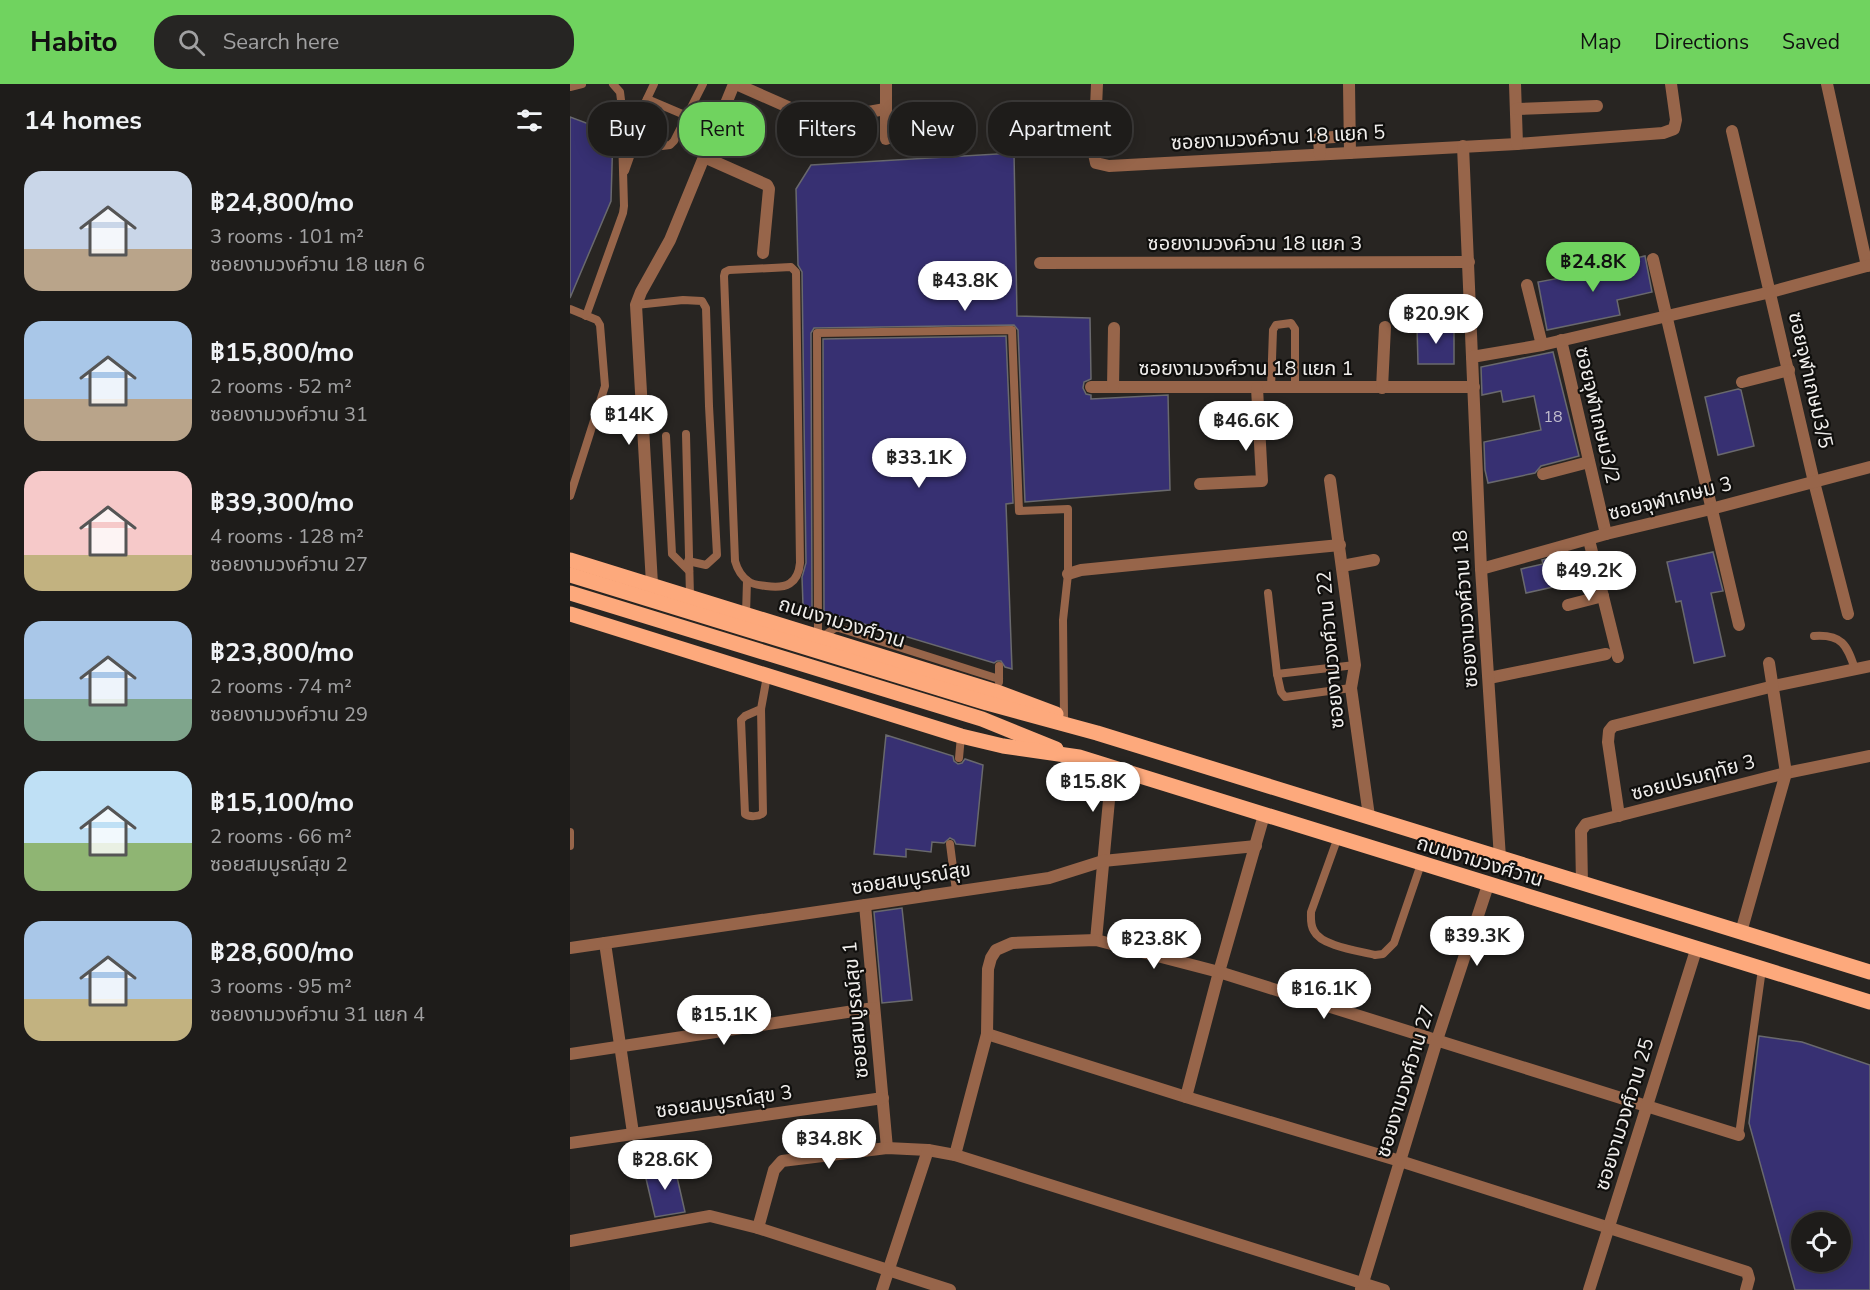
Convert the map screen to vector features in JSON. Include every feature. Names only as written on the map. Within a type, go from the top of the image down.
[{"type":"main road","name":"ถนนงามวงศ์วาน","points":[[577,562],[819,638],[999,686],[1097,733]]},
{"type":"main road","points":[[570,574],[577,562]]},
{"type":"main road","name":"ถนนงามวงศ์วาน","points":[[570,574],[987,703],[1097,733],[1369,816],[1870,972]]},
{"type":"main road","name":"ถนนงามวงศ์วาน","points":[[570,593],[982,719],[1112,768],[1870,1002]]},
{"type":"main road","name":"ถนนงามวงศ์วาน","points":[[570,614],[961,736],[1003,746],[1079,757]]},
{"type":"street","points":[[652,585],[636,305],[670,240],[735,84],[813,118],[830,119],[885,109]]},
{"type":"street","points":[[886,84],[886,139]]},
{"type":"street","name":"ซอยงามวงค์วาน 18 แยก 5","points":[[1097,84],[1094,154],[1096,163],[1109,166],[1517,144]]},
{"type":"street","points":[[1349,84],[1350,153]]},
{"type":"street","points":[[1515,84],[1517,144],[1663,133],[1674,129],[1676,120],[1671,84]]},
{"type":"street","points":[[1472,357],[1542,345],[1771,292],[1869,265],[1827,84]]},
{"type":"street","points":[[1516,109],[1597,106]]},
{"type":"street","name":"ซอยจุฬาเกษม3/5","points":[[1732,131],[1814,482],[1848,614]]},
{"type":"street","points":[[1320,154],[1319,138],[1350,136]]},
{"type":"street","name":"ซอยงามวงศ์วาน 18","points":[[1463,146],[1481,569],[1500,858]]},
{"type":"street","points":[[704,157],[767,185],[769,189],[763,253]]},
{"type":"street","points":[[1653,259],[1739,625]]},
{"type":"street","name":"ซอยงามวงค์วาน 18 แยก 3","points":[[1040,263],[1469,262]]},
{"type":"street","points":[[1527,285],[1542,345]]},
{"type":"street","points":[[1382,388],[1385,327]]},
{"type":"street","points":[[1113,328],[1113,387]]},
{"type":"street","name":"ซอยจุฬาเกษม3/2","points":[[1561,340],[1606,534]]},
{"type":"street","points":[[1742,382],[1789,370]]},
{"type":"street","name":"ซอยงามวงศ์วาน 18 แยก 1","points":[[1091,387],[1474,387]]},
{"type":"street","points":[[1200,484],[1262,481],[1257,388]]},
{"type":"street","points":[[1542,474],[1589,462]]},
{"type":"street","name":"ซอยจุฬาเกษม 3","points":[[1481,569],[1606,534],[1870,467]]},
{"type":"street","name":"ซอยงามวงศ์วาน 22","points":[[1330,480],[1355,665],[1351,688],[1369,816]]},
{"type":"street","points":[[1489,678],[1612,656],[1603,596],[1589,540]]},
{"type":"street","points":[[1068,574],[1081,570],[1340,546]]},
{"type":"street","points":[[1342,566],[1374,560]]},
{"type":"street","points":[[1568,604],[1603,596]]},
{"type":"street","points":[[1741,932],[1786,773],[1769,663]]},
{"type":"street","points":[[1619,816],[1608,742],[1609,731],[1613,726],[1774,686],[1870,666]]},
{"type":"street","name":"ซอยเปรมฤทัย 3","points":[[1582,884],[1581,831],[1583,827],[1786,773],[1870,756]]},
{"type":"street","points":[[1096,940],[1112,768]]},
{"type":"street","points":[[1186,1097],[1264,815]]},
{"type":"street","name":"ซอยสมบูรณ์สุข","points":[[570,948],[1049,878],[1103,861],[1256,846]]},
{"type":"street","name":"ซอยงามวงศ์วาน 27","points":[[1362,1286],[1437,1040],[1488,885]]},
{"type":"street","name":"ซอยสมบูรณ์สุข 1","points":[[865,905],[887,1148]]},
{"type":"street","points":[[955,1155],[987,1034],[988,969],[996,950],[1012,943],[1096,940],[1219,972],[1739,1135]]},
{"type":"street","points":[[605,943],[633,1133]]},
{"type":"street","name":"ซอยงามวงศ์วาน 25","points":[[1589,1290],[1696,950]]},
{"type":"street","points":[[570,1054],[874,1008]]},
{"type":"street","points":[[987,1034],[1400,1161],[1747,1272],[1749,1279],[1746,1290]]},
{"type":"street","name":"ซอยสมบูรณ์สุข 3","points":[[570,1143],[883,1098]]},
{"type":"street","points":[[758,1228],[774,1170],[782,1161],[887,1148],[928,1150],[955,1155],[1362,1286],[1384,1290]]},
{"type":"street","points":[[882,1290],[928,1150]]},
{"type":"street","points":[[570,1241],[710,1216],[758,1228],[950,1290]]},
{"type":"lane","points":[[570,87],[582,84]]},
{"type":"lane","points":[[586,316],[623,213],[621,100],[620,92],[614,84]]},
{"type":"lane","points":[[646,102],[654,84]]},
{"type":"lane","points":[[694,102],[703,84]]},
{"type":"lane","points":[[648,99],[679,113]]},
{"type":"lane","points":[[667,145],[674,141],[679,131]]},
{"type":"lane","points":[[623,176],[630,156]]},
{"type":"lane","points":[[746,614],[747,581],[739,571],[734,556],[724,276],[729,270],[791,267],[796,272],[799,572],[791,584],[784,587],[761,586],[747,581]]},
{"type":"lane","points":[[636,305],[683,300],[702,301],[706,308],[717,555],[706,565],[688,561]]},
{"type":"lane","points":[[570,309],[597,320],[600,325],[605,386],[570,496]]},
{"type":"lane","points":[[1271,388],[1273,330],[1280,323],[1292,323],[1295,329],[1296,388]]},
{"type":"lane","points":[[819,638],[817,333],[1012,330],[1019,511],[1068,509],[1068,574],[1063,620],[1064,717]]},
{"type":"lane","points":[[686,434],[690,596]]},
{"type":"lane","points":[[666,436],[672,554],[689,571]]},
{"type":"lane","points":[[1268,593],[1277,674],[1281,692],[1285,697],[1351,688]]},
{"type":"lane","points":[[1814,636],[1828,635],[1843,643],[1848,648],[1855,669]]},
{"type":"lane","points":[[1277,674],[1355,665]]},
{"type":"lane","points":[[999,666],[999,686]]},
{"type":"lane","points":[[761,710],[741,720],[745,814],[747,816],[763,813],[761,710],[767,676]]},
{"type":"lane","points":[[959,758],[961,736]]},
{"type":"lane","points":[[570,832],[570,846]]},
{"type":"lane","points":[[1338,837],[1311,912],[1314,932],[1322,941],[1375,955],[1383,954],[1394,943],[1421,864]]},
{"type":"lane","points":[[950,844],[956,891]]},
{"type":"lane","points":[[1739,1135],[1762,969]]},
{"type":"building","points":[[570,117],[588,124],[588,156],[612,156],[611,201],[570,298]]},
{"type":"building","points":[[976,155],[1014,156],[1017,316],[1090,318],[1091,379],[1084,382],[1083,388],[1086,394],[1091,395],[1091,399],[1168,395],[1170,490],[1025,502],[1018,330],[1014,325],[814,328],[811,333],[812,608],[803,605],[802,577],[806,563],[802,272],[798,265],[796,189],[811,165]]},
{"type":"building","points":[[1645,256],[1652,292],[1617,300],[1620,315],[1547,330],[1538,282],[1615,268],[1614,263]]},
{"type":"building","points":[[1417,326],[1454,326],[1454,364],[1418,364]]},
{"type":"building","points":[[1006,336],[1013,503],[1006,504],[1012,669],[1005,667],[1001,661],[994,663],[824,612],[823,339]]},
{"type":"building","points":[[1553,352],[1579,456],[1541,466],[1535,473],[1488,483],[1484,442],[1541,430],[1534,396],[1503,402],[1501,391],[1482,395],[1481,367]]},
{"type":"building","points":[[1741,390],[1754,446],[1718,455],[1705,397]]},
{"type":"building","points":[[1713,552],[1723,591],[1711,593],[1725,656],[1694,663],[1681,601],[1676,602],[1667,562]]},
{"type":"building","points":[[1580,556],[1585,580],[1526,593],[1521,569],[1543,564],[1542,560],[1554,557],[1555,561]]},
{"type":"building","points":[[886,735],[953,756],[954,761],[958,764],[965,759],[983,765],[975,846],[956,844],[950,838],[944,843],[932,842],[931,852],[906,849],[906,857],[874,854]]},
{"type":"building","points":[[902,908],[912,1000],[882,1003],[874,912]]},
{"type":"building","points":[[1759,1036],[1802,1042],[1870,1065],[1870,1290],[1795,1290],[1749,1123]]},
{"type":"building","points":[[674,1164],[685,1212],[655,1217],[644,1170]]}]
